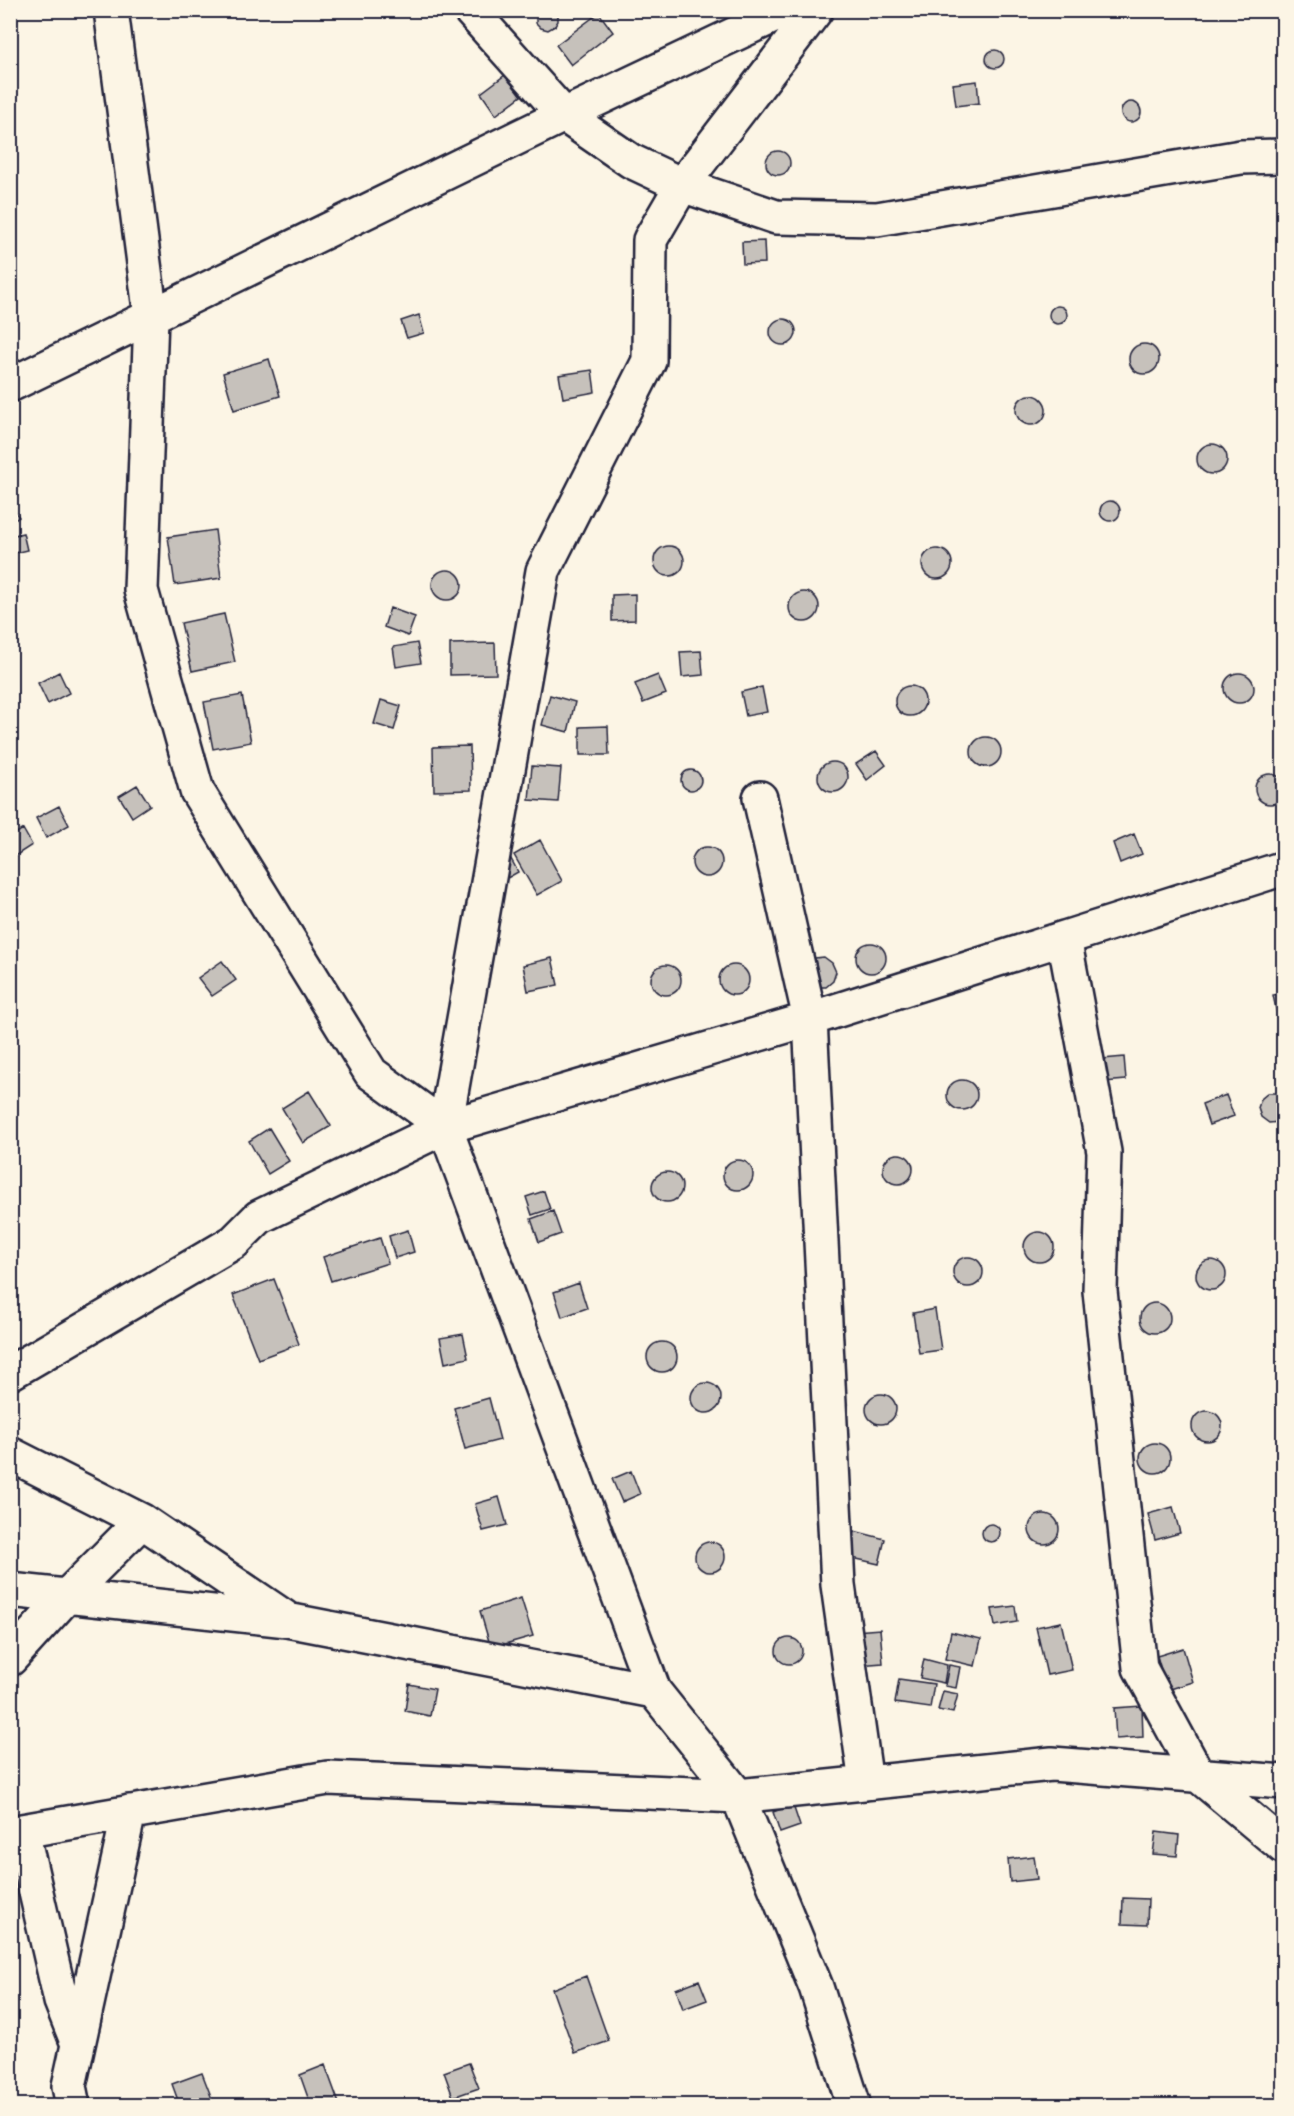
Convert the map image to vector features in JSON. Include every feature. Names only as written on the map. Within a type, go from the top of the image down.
[{"type":"street","points":[[111,10],[151,317],[141,590],[197,791],[371,1073],[445,1127]]},
{"type":"street","points":[[470,10],[564,115],[631,161],[682,185],[776,217],[877,219],[1241,157],[1284,156]]},
{"type":"street","points":[[12,382],[786,10]]},
{"type":"street","points":[[816,10],[682,185],[650,240],[649,361],[543,571],[445,1127],[654,1691],[738,1796],[816,1987],[854,2106]]},
{"type":"street","points":[[760,798],[810,1019],[838,1585],[866,1783]]},
{"type":"street","points":[[10,1373],[234,1242],[260,1217],[445,1127],[810,1019],[1284,868]]},
{"type":"street","points":[[1064,938],[1104,1152],[1100,1291],[1140,1668],[1198,1775],[1284,1847]]},
{"type":"street","points":[[10,1454],[142,1521],[287,1620]]},
{"type":"street","points":[[10,1659],[142,1521]]},
{"type":"street","points":[[10,1590],[287,1620],[654,1691]]},
{"type":"street","points":[[78,2044],[61,2001],[16,1832],[328,1778],[738,1796],[1052,1764],[1284,1782]]},
{"type":"street","points":[[74,2106],[69,2086],[129,1812]]},
{"type":"building","points":[[539,10],[555,10],[558,14],[558,21],[555,26],[548,30],[536,23]]},
{"type":"building","points":[[1055,10],[1070,10],[1071,12],[1059,18]]},
{"type":"building","points":[[599,13],[613,32],[571,65],[556,45]]},
{"type":"building","points":[[991,50],[999,50],[1004,55],[1002,66],[991,68],[986,63],[986,55]]},
{"type":"building","points":[[505,75],[521,96],[496,115],[481,93]]},
{"type":"building","points":[[977,81],[979,103],[956,106],[953,84]]},
{"type":"building","points":[[1131,102],[1138,105],[1141,112],[1138,119],[1131,122],[1124,119],[1121,112],[1124,105]]},
{"type":"building","points":[[778,151],[783,152],[789,158],[789,168],[783,174],[778,175],[773,174],[767,168],[766,163],[767,158],[773,152]]},
{"type":"building","points":[[764,241],[765,263],[743,264],[742,242]]},
{"type":"building","points":[[1054,306],[1062,306],[1067,311],[1065,322],[1054,324],[1049,319],[1049,311]]},
{"type":"building","points":[[419,315],[424,333],[407,338],[401,321]]},
{"type":"building","points":[[783,319],[792,323],[796,332],[792,341],[783,345],[774,341],[770,332],[774,323]]},
{"type":"building","points":[[1144,344],[1155,348],[1159,359],[1155,370],[1144,374],[1133,370],[1129,359],[1133,348]]},
{"type":"building","points":[[269,359],[280,396],[234,410],[223,373]]},
{"type":"building","points":[[592,370],[595,392],[563,398],[559,375]]},
{"type":"building","points":[[1031,395],[1042,399],[1046,410],[1042,421],[1031,425],[1020,421],[1016,410],[1020,399]]},
{"type":"building","points":[[1212,444],[1223,448],[1227,459],[1223,470],[1212,474],[1201,470],[1197,459],[1201,448]]},
{"type":"building","points":[[1110,501],[1117,504],[1120,511],[1117,518],[1110,521],[1103,518],[1100,511],[1103,504]]},
{"type":"building","points":[[10,505],[19,517],[10,523]]},
{"type":"building","points":[[215,530],[221,578],[175,585],[168,537]]},
{"type":"building","points":[[23,533],[27,550],[10,554],[10,536]]},
{"type":"building","points":[[669,546],[680,550],[684,561],[680,572],[669,576],[658,572],[654,561],[658,550]]},
{"type":"building","points":[[937,549],[948,553],[952,564],[948,575],[937,579],[926,575],[922,564],[926,553]]},
{"type":"building","points":[[447,570],[458,574],[462,585],[458,596],[447,600],[436,596],[432,585],[436,574]]},
{"type":"building","points":[[804,592],[815,596],[819,607],[815,618],[804,622],[793,618],[789,607],[793,596]]},
{"type":"building","points":[[635,594],[635,620],[612,621],[612,595]]},
{"type":"building","points":[[390,608],[415,617],[408,636],[384,627]]},
{"type":"building","points":[[224,614],[235,662],[192,671],[181,623]]},
{"type":"building","points":[[417,643],[421,663],[396,667],[393,647]]},
{"type":"building","points":[[495,643],[496,674],[450,675],[450,644]]},
{"type":"building","points":[[701,651],[703,675],[682,677],[680,652]]},
{"type":"building","points":[[59,672],[69,693],[48,704],[38,683]]},
{"type":"building","points":[[1239,673],[1250,677],[1254,688],[1250,699],[1239,703],[1228,699],[1224,688],[1228,677]]},
{"type":"building","points":[[658,675],[666,694],[643,703],[635,684]]},
{"type":"building","points":[[910,686],[921,690],[925,701],[921,712],[910,716],[899,712],[895,701],[899,690]]},
{"type":"building","points":[[762,687],[767,712],[746,716],[741,692]]},
{"type":"building","points":[[242,695],[251,742],[213,749],[204,702]]},
{"type":"building","points":[[550,695],[575,702],[568,732],[542,725]]},
{"type":"building","points":[[381,700],[401,706],[394,730],[374,724]]},
{"type":"building","points":[[608,726],[609,755],[580,755],[580,727]]},
{"type":"building","points":[[986,737],[997,741],[1001,752],[997,763],[986,767],[975,763],[971,752],[975,741]]},
{"type":"building","points":[[470,746],[471,790],[434,791],[433,747]]},
{"type":"building","points":[[876,751],[886,765],[867,780],[856,764]]},
{"type":"building","points":[[833,762],[844,766],[848,777],[844,788],[833,792],[822,788],[818,777],[822,766]]},
{"type":"building","points":[[532,766],[561,768],[558,802],[529,800]]},
{"type":"building","points":[[687,770],[695,770],[701,776],[701,784],[695,790],[687,790],[681,784],[681,776]]},
{"type":"building","points":[[1270,774],[1281,778],[1285,789],[1281,800],[1270,804],[1259,800],[1255,789],[1259,778]]},
{"type":"building","points":[[137,785],[150,805],[132,817],[119,796]]},
{"type":"building","points":[[59,806],[69,825],[46,838],[36,818]]},
{"type":"building","points":[[23,829],[32,845],[12,858],[10,837]]},
{"type":"building","points":[[1134,834],[1142,854],[1120,863],[1113,843]]},
{"type":"building","points":[[540,840],[562,881],[537,895],[514,855]]},
{"type":"building","points":[[707,847],[718,851],[722,862],[718,873],[707,877],[696,873],[692,862],[696,851]]},
{"type":"building","points":[[510,857],[518,872],[504,880],[495,865]]},
{"type":"building","points":[[871,943],[882,947],[886,958],[882,969],[871,973],[860,969],[856,958],[860,947]]},
{"type":"building","points":[[824,957],[832,963],[836,972],[833,981],[826,987],[816,987],[808,964],[815,958]]},
{"type":"building","points":[[552,958],[558,985],[528,991],[523,965]]},
{"type":"building","points":[[222,961],[236,980],[212,996],[198,978]]},
{"type":"building","points":[[666,965],[677,969],[681,980],[677,991],[666,995],[655,991],[651,980],[655,969]]},
{"type":"building","points":[[734,965],[745,969],[749,980],[745,991],[734,995],[723,991],[719,980],[723,969]]},
{"type":"building","points":[[1284,993],[1284,1013],[1277,1014],[1273,995]]},
{"type":"building","points":[[1124,1057],[1126,1080],[1104,1082],[1103,1059]]},
{"type":"building","points":[[962,1080],[973,1084],[977,1095],[973,1106],[962,1110],[951,1106],[947,1095],[951,1084]]},
{"type":"building","points":[[309,1091],[331,1126],[303,1143],[282,1108]]},
{"type":"building","points":[[1268,1093],[1278,1093],[1284,1097],[1284,1119],[1279,1122],[1269,1123],[1261,1117],[1258,1108],[1261,1099]]},
{"type":"building","points":[[1226,1095],[1234,1116],[1209,1125],[1202,1104]]},
{"type":"building","points":[[269,1128],[289,1161],[268,1174],[249,1141]]},
{"type":"building","points":[[898,1154],[909,1158],[913,1169],[909,1180],[898,1184],[887,1180],[883,1169],[887,1158]]},
{"type":"building","points":[[738,1160],[749,1164],[753,1175],[749,1186],[738,1190],[727,1186],[723,1175],[727,1164]]},
{"type":"building","points":[[667,1172],[678,1176],[682,1187],[678,1198],[667,1202],[656,1198],[652,1187],[656,1176]]},
{"type":"building","points":[[544,1191],[550,1209],[532,1215],[526,1197]]},
{"type":"building","points":[[553,1211],[561,1234],[539,1242],[531,1219]]},
{"type":"building","points":[[408,1230],[414,1252],[395,1258],[389,1236]]},
{"type":"building","points":[[1039,1232],[1050,1236],[1054,1247],[1050,1258],[1039,1262],[1028,1258],[1024,1247],[1028,1236]]},
{"type":"building","points":[[380,1238],[388,1263],[331,1281],[323,1257]]},
{"type":"building","points":[[968,1257],[979,1261],[983,1272],[979,1283],[968,1287],[957,1283],[953,1272],[957,1261]]},
{"type":"building","points":[[1211,1260],[1222,1264],[1226,1275],[1222,1286],[1211,1290],[1200,1286],[1196,1275],[1200,1264]]},
{"type":"building","points":[[274,1279],[299,1344],[258,1359],[233,1295]]},
{"type":"building","points":[[579,1283],[587,1308],[562,1317],[554,1292]]},
{"type":"building","points":[[1155,1303],[1166,1307],[1170,1318],[1166,1329],[1155,1333],[1144,1329],[1140,1318],[1144,1307]]},
{"type":"building","points":[[935,1309],[941,1350],[919,1353],[913,1313]]},
{"type":"building","points":[[463,1334],[468,1358],[445,1363],[440,1338]]},
{"type":"building","points":[[662,1342],[673,1346],[677,1357],[673,1368],[662,1372],[651,1368],[647,1357],[651,1346]]},
{"type":"building","points":[[706,1383],[717,1387],[721,1398],[717,1409],[706,1413],[695,1409],[691,1398],[695,1387]]},
{"type":"building","points":[[881,1394],[892,1398],[896,1409],[892,1420],[881,1424],[870,1420],[866,1409],[870,1398]]},
{"type":"building","points":[[489,1398],[500,1440],[465,1449],[454,1408]]},
{"type":"building","points":[[1207,1411],[1218,1415],[1222,1426],[1218,1437],[1207,1441],[1196,1437],[1192,1426],[1196,1415]]},
{"type":"building","points":[[1155,1443],[1166,1447],[1170,1458],[1166,1469],[1155,1473],[1144,1469],[1140,1458],[1144,1447]]},
{"type":"building","points":[[631,1471],[640,1494],[622,1502],[612,1479]]},
{"type":"building","points":[[499,1497],[507,1525],[483,1531],[475,1504]]},
{"type":"building","points":[[1173,1507],[1180,1533],[1155,1540],[1148,1514]]},
{"type":"building","points":[[1044,1514],[1055,1518],[1059,1529],[1055,1540],[1044,1544],[1033,1540],[1029,1529],[1033,1518]]},
{"type":"building","points":[[991,1524],[999,1529],[1000,1533],[995,1541],[991,1542],[983,1537],[982,1533],[987,1525]]},
{"type":"building","points":[[854,1531],[885,1539],[879,1564],[848,1557]]},
{"type":"building","points":[[710,1542],[721,1546],[725,1557],[721,1568],[710,1572],[699,1568],[695,1557],[699,1546]]},
{"type":"building","points":[[521,1598],[533,1636],[491,1648],[480,1611]]},
{"type":"building","points":[[1015,1606],[1017,1622],[995,1626],[992,1609]]},
{"type":"building","points":[[1061,1622],[1072,1670],[1047,1675],[1036,1627]]},
{"type":"building","points":[[880,1629],[883,1663],[858,1665],[855,1631]]},
{"type":"building","points":[[951,1632],[981,1639],[975,1666],[945,1659]]},
{"type":"building","points":[[789,1638],[798,1642],[802,1651],[798,1660],[789,1664],[780,1660],[776,1651],[780,1642]]},
{"type":"building","points":[[1183,1648],[1193,1682],[1167,1690],[1157,1656]]},
{"type":"building","points":[[924,1659],[947,1665],[944,1683],[920,1678]]},
{"type":"building","points":[[949,1665],[960,1667],[956,1688],[945,1686]]},
{"type":"building","points":[[899,1679],[934,1684],[930,1708],[895,1703]]},
{"type":"building","points":[[409,1684],[435,1689],[430,1716],[405,1711]]},
{"type":"building","points":[[943,1691],[958,1694],[953,1713],[938,1710]]},
{"type":"building","points":[[1142,1706],[1143,1737],[1116,1739],[1114,1708]]},
{"type":"building","points":[[793,1805],[800,1826],[780,1833],[773,1812]]},
{"type":"building","points":[[1156,1832],[1179,1835],[1177,1856],[1153,1854]]},
{"type":"building","points":[[1034,1856],[1037,1879],[1010,1882],[1008,1859]]},
{"type":"building","points":[[1123,1898],[1148,1899],[1147,1925],[1122,1924]]},
{"type":"building","points":[[586,1976],[609,2041],[575,2053],[552,1989]]},
{"type":"building","points":[[699,1980],[707,2000],[683,2009],[676,1989]]},
{"type":"building","points":[[469,2063],[479,2088],[453,2097],[444,2072]]},
{"type":"building","points":[[325,2065],[340,2106],[311,2106],[300,2075]]},
{"type":"building","points":[[202,2073],[214,2104],[180,2106],[172,2084]]}]
